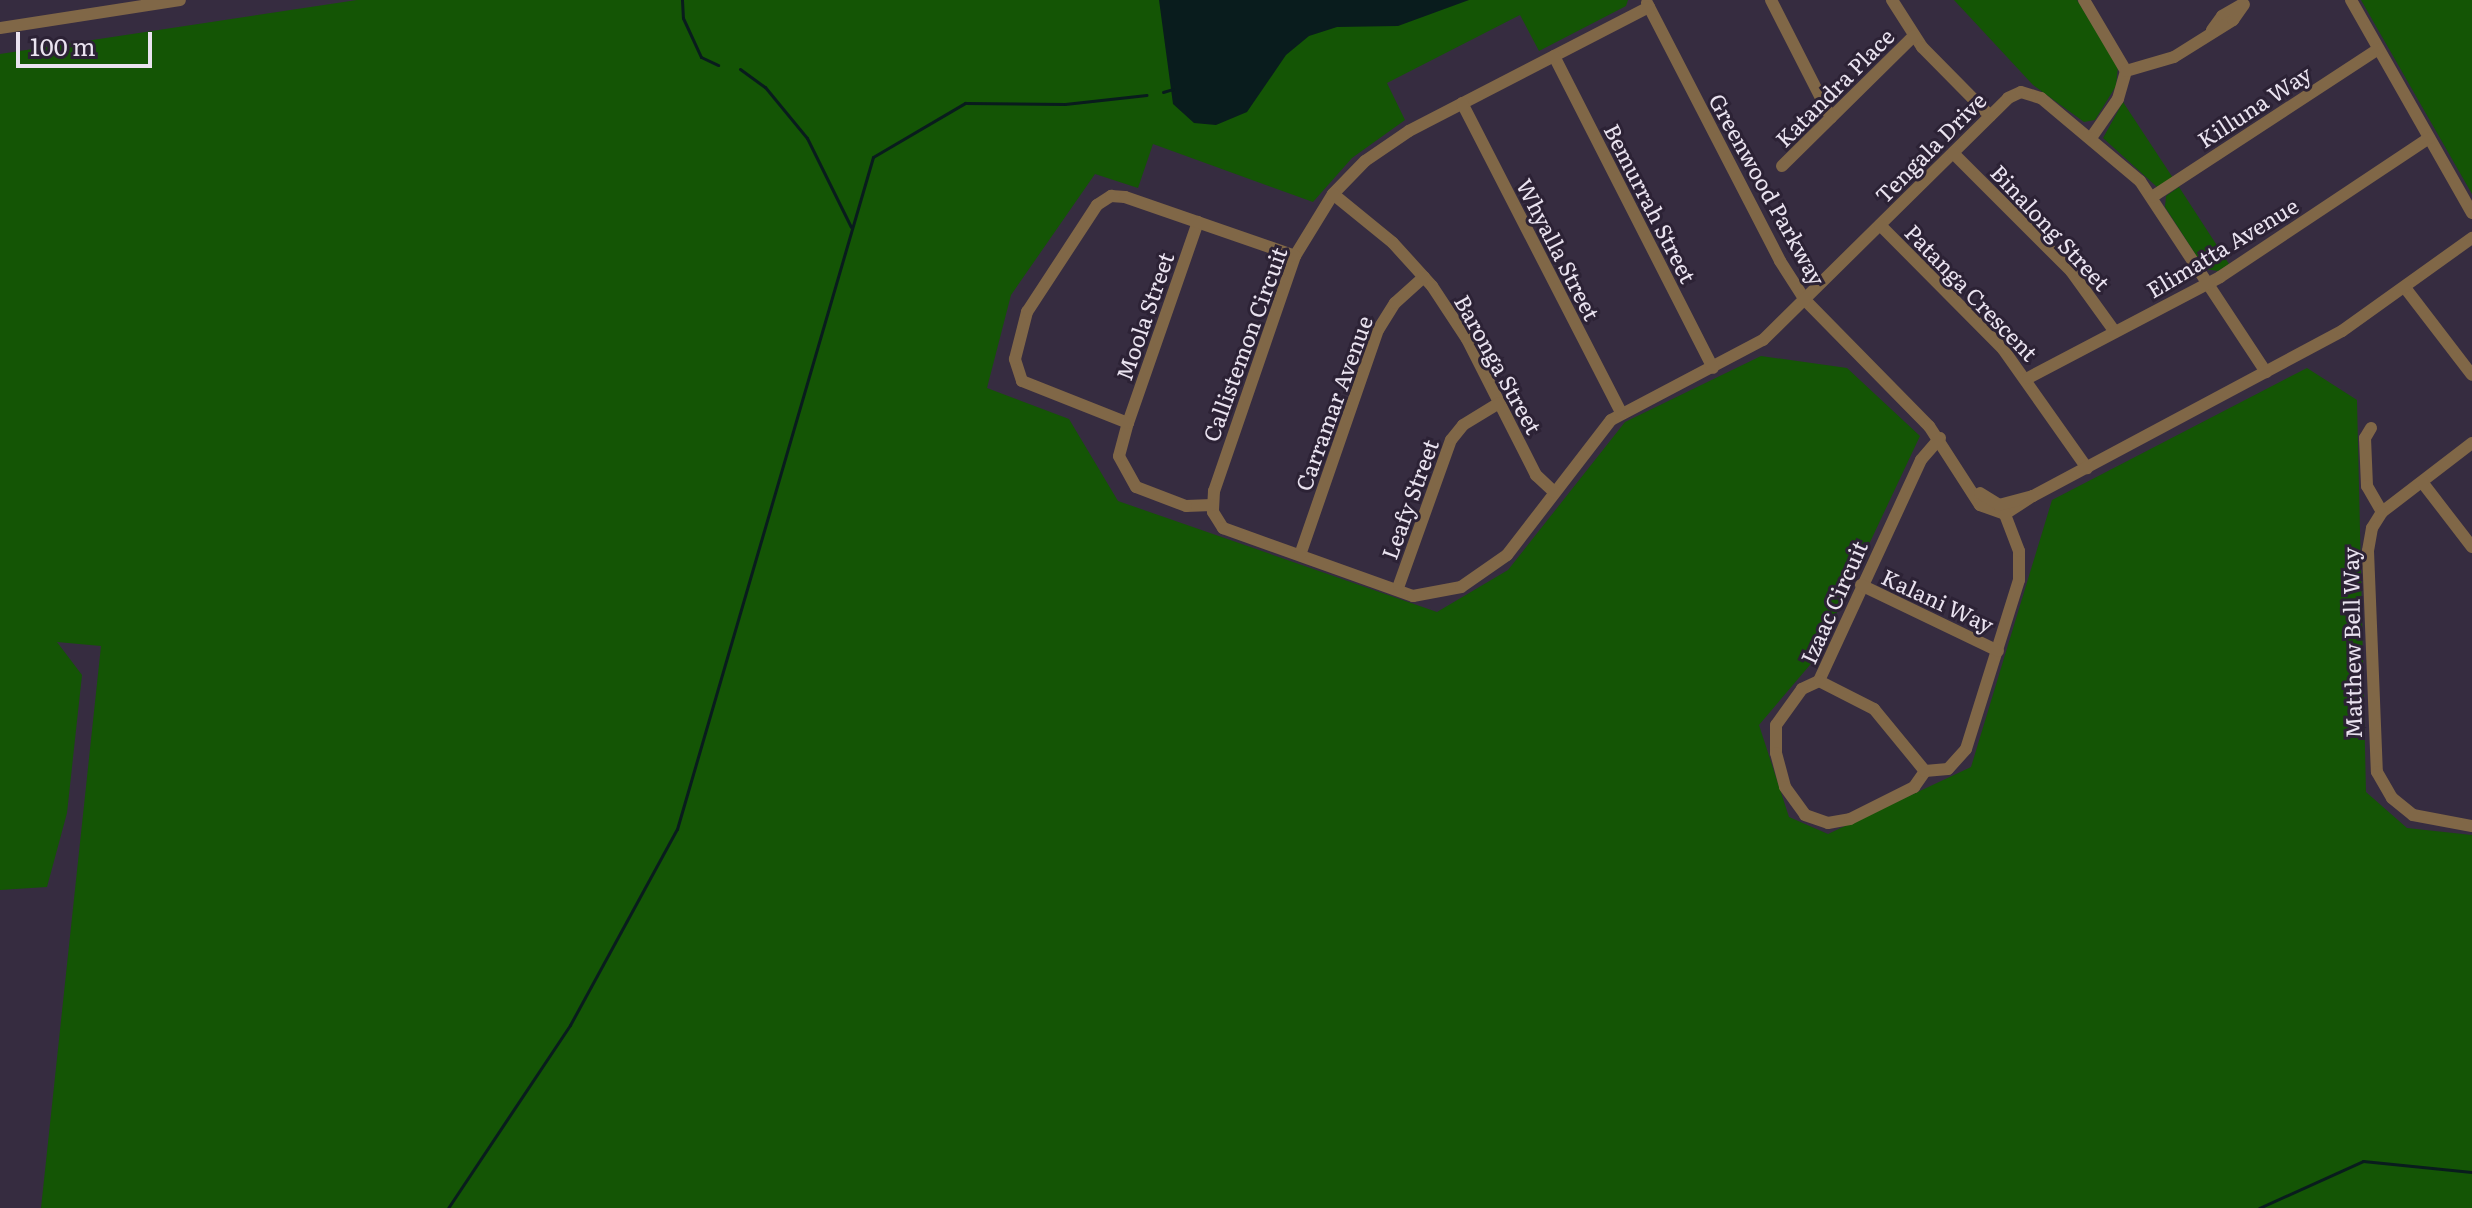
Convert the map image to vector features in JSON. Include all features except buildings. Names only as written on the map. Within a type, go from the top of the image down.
[{"type":"street","points":[[0,26],[180,0]]},
{"type":"street","points":[[1771,0],[1831,118]]},
{"type":"street","points":[[1892,0],[1914,36],[1990,116]]},
{"type":"street","points":[[2084,0],[2126,71],[2118,99],[2091,138]]},
{"type":"street","points":[[2351,0],[2472,213]]},
{"type":"street","points":[[2126,71],[2164,62],[2233,20],[2247,2]]},
{"type":"street","name":"Callistemon Circuit","points":[[1212,505],[1295,256],[1333,194],[1380,149],[1647,4]]},
{"type":"street","name":"Greenwood Parkway","points":[[1647,4],[1780,261],[1805,300],[1940,438],[1985,508],[2005,514]]},
{"type":"street","name":"Katandra Place","points":[[1782,166],[1914,36]]},
{"type":"street","name":"Killuna Way","points":[[2152,197],[2378,49]]},
{"type":"street","name":"Bemurrah Street","points":[[1554,56],[1713,368]]},
{"type":"street","name":"Tengala Drive","points":[[1805,300],[2008,98],[2028,93],[2091,138],[2152,197],[2266,372]]},
{"type":"street","name":"Whyalla Street","points":[[1462,103],[1621,413]]},
{"type":"street","name":"Elimatta Avenue","points":[[2028,378],[2208,284],[2429,138]]},
{"type":"street","name":"Binalong Street","points":[[1953,153],[2071,271],[2115,332]]},
{"type":"street","name":"Baronga Street","points":[[1333,194],[1383,234],[1424,277],[1462,331],[1536,475],[1554,492]]},
{"type":"street","points":[[1128,423],[1022,381],[1015,359],[1027,312],[1106,198],[1125,197],[1295,256]]},
{"type":"street","name":"Moola Street","points":[[1198,222],[1119,456],[1130,482],[1186,506],[1212,505]]},
{"type":"street","name":"Patanga Crescent","points":[[1880,225],[2028,378],[2087,468]]},
{"type":"street","points":[[2005,514],[2033,496],[2266,372],[2406,289],[2472,238]]},
{"type":"street","name":"Carramar Avenue","points":[[1300,555],[1378,330],[1395,303],[1424,277]]},
{"type":"street","points":[[2406,289],[2472,375]]},
{"type":"street","points":[[1212,505],[1228,531],[1413,596],[1449,592],[1497,564],[1601,431],[1621,413],[1763,340],[1805,300]]},
{"type":"street","name":"Leafy Street","points":[[1399,585],[1451,440],[1463,425],[1499,403]]},
{"type":"street","points":[[2371,428],[2365,438],[2367,486],[2382,512],[2472,443]]},
{"type":"street","name":"Izaac Circuit","points":[[1940,438],[1921,460],[1819,681],[1802,689],[1780,716],[1775,732],[1785,787],[1800,811],[1822,822],[1843,821],[1914,787],[1925,771],[1948,769],[1966,749],[1998,651],[2020,567],[2005,514]]},
{"type":"street","points":[[2422,482],[2472,547]]},
{"type":"street","points":[[1973,489],[1999,505],[2033,496]]},
{"type":"street","name":"Matthew Bell Way","points":[[2382,512],[2372,528],[2368,551],[2377,772],[2392,798],[2413,815],[2472,826]]},
{"type":"street","points":[[1375,581],[1399,585],[1424,595]]},
{"type":"street","name":"Kalani Way","points":[[1861,585],[1998,651]]},
{"type":"street","points":[[1819,681],[1874,709],[1925,771]]},
{"type":"green space","points":[[357,0],[1628,0],[1626,6],[1539,51],[1520,15],[1387,83],[1405,120],[1352,158],[1313,202],[1153,144],[1138,188],[1095,174],[1011,295],[987,388],[1069,419],[1118,501],[1437,612],[1508,570],[1625,422],[1761,356],[1847,368],[1920,436],[1815,659],[1759,725],[1789,817],[1828,834],[1971,767],[2052,500],[2307,368],[2357,400],[2366,792],[2407,828],[2472,835],[2472,1208],[41,1208],[101,646],[57,642],[82,675],[67,813],[47,887],[0,890],[0,54]]},
{"type":"green space","points":[[1954,0],[2077,0],[2118,66],[2116,86],[2095,120],[2084,122],[2033,85]]},
{"type":"green space","points":[[2361,0],[2472,0],[2472,194]]},
{"type":"green space","points":[[2123,102],[2173,178],[2157,187],[2103,138]]},
{"type":"green space","points":[[2179,187],[2229,264],[2218,271],[2205,269],[2165,207],[2166,196]]},
{"type":"shaded area","points":[[1159,0],[1469,0],[1398,26],[1337,27],[1309,36],[1286,55],[1247,112],[1216,125],[1194,123],[1173,104]]},
{"type":"waterway","points":[[682,0],[683,18],[701,57],[718,65]]},
{"type":"waterway","points":[[740,69],[765,87],[807,138],[851,227]]},
{"type":"waterway","points":[[1163,92],[1173,89]]},
{"type":"waterway","points":[[448,1208],[570,1025],[677,829],[873,157],[965,103],[1065,104],[1147,95]]},
{"type":"waterway","points":[[2259,1208],[2363,1161],[2472,1172]]}]
